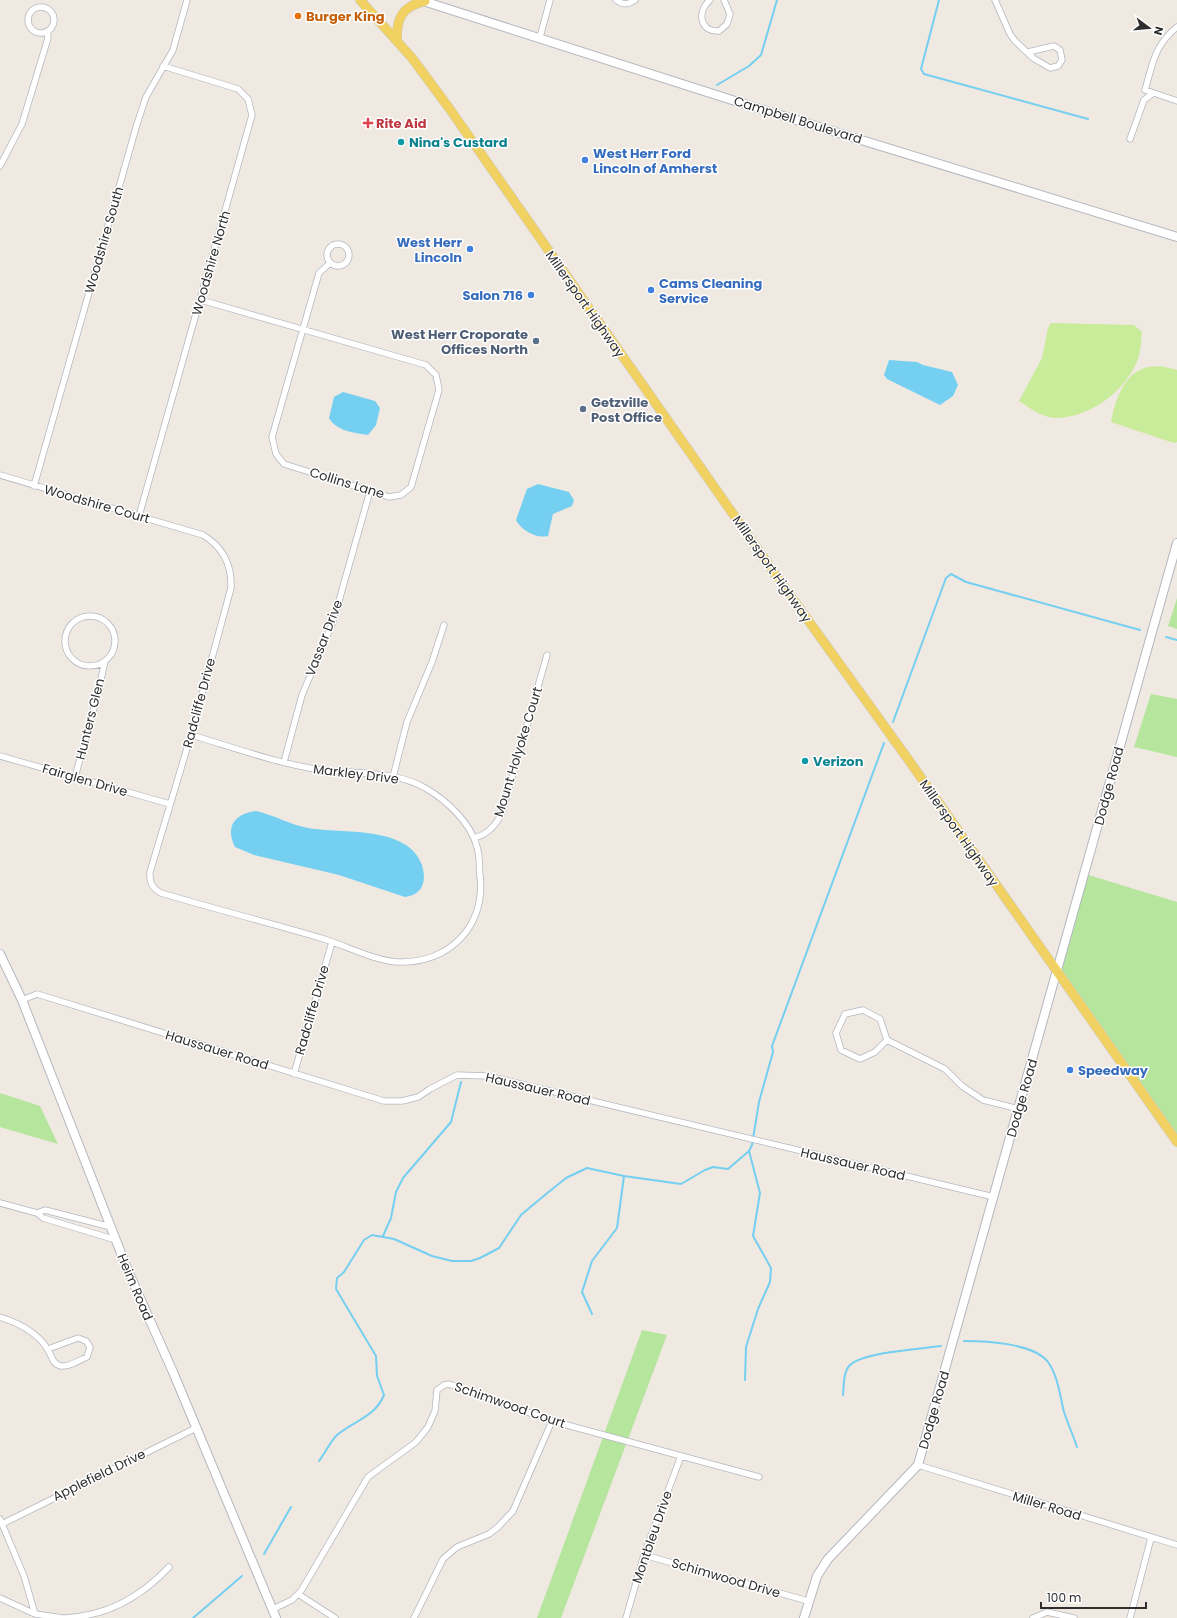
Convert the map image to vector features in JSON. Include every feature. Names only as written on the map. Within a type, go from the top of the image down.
[{"type":"main road","name":"Millersport Highway","points":[[360,0],[397,41],[449,108],[782,584],[910,762],[1057,974],[1177,1142]]},
{"type":"main road","points":[[397,41],[397,25],[403,12],[410,6],[422,1]]},
{"type":"street","name":"Woodshire South","points":[[34,486],[137,124],[146,97],[173,50],[187,0]]},
{"type":"street","points":[[540,37],[550,0]]},
{"type":"street","points":[[616,0],[622,4],[629,4],[635,0]]},
{"type":"street","points":[[710,0],[706,4],[701,15],[701,21],[707,29],[713,32],[719,31],[723,28],[730,14],[728,6],[724,0]]},
{"type":"street","points":[[995,0],[1010,34],[1022,48],[1050,68],[1058,66],[1062,60],[1062,53],[1054,46],[1028,52]]},
{"type":"street","name":"Campbell Boulevard","points":[[422,1],[540,37],[757,108],[1177,237]]},
{"type":"street","points":[[41,6],[52,12],[53,25],[47,31],[34,31],[29,25],[28,16],[33,9],[41,6]]},
{"type":"street","points":[[1177,27],[1162,40],[1154,57],[1146,90],[1152,94],[1177,102]]},
{"type":"street","points":[[0,166],[22,124],[48,38],[47,31]]},
{"type":"street","name":"Woodshire North","points":[[139,516],[251,123],[251,108],[248,99],[238,89],[163,66]]},
{"type":"street","points":[[1130,139],[1144,100],[1152,94]]},
{"type":"street","points":[[339,243],[346,246],[350,256],[346,263],[340,266],[330,263],[327,252],[331,246],[339,243]]},
{"type":"street","points":[[303,330],[319,273],[330,263]]},
{"type":"street","name":"Collins Lane","points":[[201,300],[426,365],[436,375],[439,390],[411,487],[401,495],[389,497],[284,464],[276,454],[272,437],[303,330]]},
{"type":"street","name":"Woodshire Court","points":[[0,475],[195,532]]},
{"type":"street","name":"Vassar Drive","points":[[284,762],[302,695],[333,622],[370,491]]},
{"type":"street","name":"Radcliffe Drive","points":[[195,532],[210,539],[222,552],[227,561],[231,579],[231,588],[191,735],[150,872],[150,880],[152,890],[161,894],[332,942],[294,1074]]},
{"type":"street","name":"Dodge Road","points":[[804,1618],[808,1601],[818,1576],[828,1559],[918,1465],[1177,543]]},
{"type":"street","name":"Hunters Glen","points":[[76,777],[105,661],[114,647],[115,639],[108,623],[97,617],[84,617],[77,620],[67,632],[66,648],[70,655],[75,661],[90,666],[105,661]]},
{"type":"street","points":[[393,776],[407,722],[432,662],[444,625]]},
{"type":"street","name":"Mount Holyoke Court","points":[[474,838],[482,836],[495,825],[502,813],[547,655]]},
{"type":"street","name":"Markley Drive","points":[[191,735],[284,762],[316,769],[393,776],[416,784],[439,797],[459,816],[474,838],[478,847],[482,889],[480,902],[477,914],[471,927],[451,946],[430,957],[398,962],[372,957],[332,942]]},
{"type":"street","name":"Fairglen Drive","points":[[0,756],[170,804]]},
{"type":"street","name":"Heim Road","points":[[0,954],[22,1000],[142,1304],[276,1618]]},
{"type":"street","name":"Haussauer Road","points":[[22,1000],[37,994],[384,1101],[402,1101],[418,1097],[457,1075],[488,1076],[994,1197]]},
{"type":"street","points":[[887,1040],[875,1052],[860,1059],[841,1050],[836,1034],[845,1014],[863,1010],[880,1019],[887,1040],[945,1069],[962,1086],[983,1100],[1019,1109]]},
{"type":"street","points":[[0,1202],[37,1213],[43,1218],[116,1240]]},
{"type":"street","points":[[37,1213],[45,1210],[111,1227]]},
{"type":"street","points":[[0,1317],[25,1327],[32,1332],[48,1349],[53,1362],[61,1366],[67,1366],[87,1357],[90,1348],[86,1341],[78,1338],[48,1349]]},
{"type":"street","name":"Schimwood Court","points":[[298,1594],[368,1477],[416,1442],[428,1428],[435,1411],[436,1394],[440,1387],[449,1384],[552,1421],[759,1477]]},
{"type":"street","points":[[414,1618],[443,1559],[457,1547],[489,1534],[498,1528],[513,1511],[552,1421]]},
{"type":"street","name":"Applefield Drive","points":[[1,1522],[196,1428]]},
{"type":"street","name":"Montbleu Drive","points":[[626,1618],[644,1555],[681,1456]]},
{"type":"street","name":"Miller Road","points":[[918,1465],[1177,1545]]},
{"type":"street","points":[[1,1522],[24,1576],[34,1614]]},
{"type":"street","points":[[1130,1618],[1151,1538]]},
{"type":"street","name":"Schimwood Drive","points":[[644,1555],[808,1601]]},
{"type":"street","points":[[0,1598],[34,1614],[64,1618],[92,1614],[128,1601],[150,1586],[169,1567]]},
{"type":"street","points":[[273,1609],[288,1602],[298,1594],[335,1618]]},
{"type":"street","points":[[1033,1618],[1047,1612],[1074,1618]]},
{"type":"green space","points":[[1051,323],[1134,325],[1142,332],[1138,359],[1125,382],[1116,392],[1093,408],[1068,417],[1055,418],[1045,416],[1019,401],[1042,358],[1048,328]]},
{"type":"green space","points":[[1161,366],[1177,370],[1177,442],[1174,443],[1111,422],[1117,399],[1129,378],[1144,368]]},
{"type":"green space","points":[[1177,598],[1177,629],[1168,626]]},
{"type":"green space","points":[[1151,694],[1177,699],[1177,757],[1134,747]]},
{"type":"green space","points":[[1085,874],[1177,902],[1177,1143],[1057,974]]},
{"type":"green space","points":[[0,1093],[40,1106],[58,1144],[0,1127]]},
{"type":"green space","points":[[642,1330],[667,1335],[561,1618],[537,1618]]},
{"type":"water","points":[[889,360],[917,362],[923,365],[952,372],[958,385],[953,396],[940,405],[887,379],[884,375]]},
{"type":"water","points":[[343,392],[375,401],[380,408],[376,425],[368,435],[341,429],[329,418],[334,397]]},
{"type":"water","points":[[538,484],[569,492],[574,500],[572,506],[553,514],[548,536],[543,537],[529,533],[518,524],[516,520],[527,489]]},
{"type":"water","points":[[256,811],[308,828],[372,834],[389,837],[403,843],[414,852],[422,865],[424,881],[422,886],[415,894],[405,897],[339,875],[254,855],[235,847],[232,840],[231,828],[237,818]]},
{"type":"waterway","points":[[717,85],[749,66],[761,55],[777,0]]},
{"type":"waterway","points":[[939,0],[921,69],[924,74],[1088,119]]},
{"type":"waterway","points":[[893,722],[946,578],[951,574],[966,582],[1140,630]]},
{"type":"waterway","points":[[1166,637],[1177,640]]},
{"type":"waterway","points":[[319,1461],[337,1435],[370,1414],[384,1395],[377,1376],[376,1356],[336,1289],[337,1278],[344,1272],[364,1240],[372,1235],[394,1239],[432,1256],[452,1261],[471,1261],[499,1248],[521,1215],[566,1178],[587,1168],[624,1176],[681,1184],[713,1167],[728,1169],[749,1151],[752,1145],[759,1102],[773,1052],[772,1046],[884,743]]},
{"type":"waterway","points":[[383,1236],[391,1218],[396,1192],[403,1178],[451,1122],[461,1082]]},
{"type":"waterway","points":[[745,1380],[746,1347],[758,1309],[770,1282],[771,1268],[753,1236],[760,1193],[749,1151]]},
{"type":"waterway","points":[[592,1314],[582,1292],[592,1261],[617,1228],[624,1176]]},
{"type":"waterway","points":[[964,1341],[1009,1344],[1032,1351],[1048,1362],[1054,1373],[1064,1412],[1077,1447]]},
{"type":"waterway","points":[[843,1395],[846,1371],[850,1365],[857,1361],[880,1354],[941,1346]]},
{"type":"waterway","points":[[264,1554],[291,1507]]},
{"type":"waterway","points":[[193,1618],[242,1576]]},
{"type":"place","name":"Burger King","points":[[298,16]]},
{"type":"place","name":"Rite Aid","points":[[368,123]]},
{"type":"place","name":"Nina's Custard","points":[[401,142]]},
{"type":"place","name":"West Herr Ford Lincoln of Amherst","points":[[585,160]]},
{"type":"place","name":"West Herr Lincoln","points":[[470,249]]},
{"type":"place","name":"Cams Cleaning Service","points":[[651,290]]},
{"type":"place","name":"Salon 716","points":[[531,295]]},
{"type":"place","name":"West Herr Croporate Offices North","points":[[536,341]]},
{"type":"place","name":"Getzville Post Office","points":[[583,409]]},
{"type":"place","name":"Verizon","points":[[805,761]]},
{"type":"place","name":"Speedway","points":[[1070,1070]]}]
